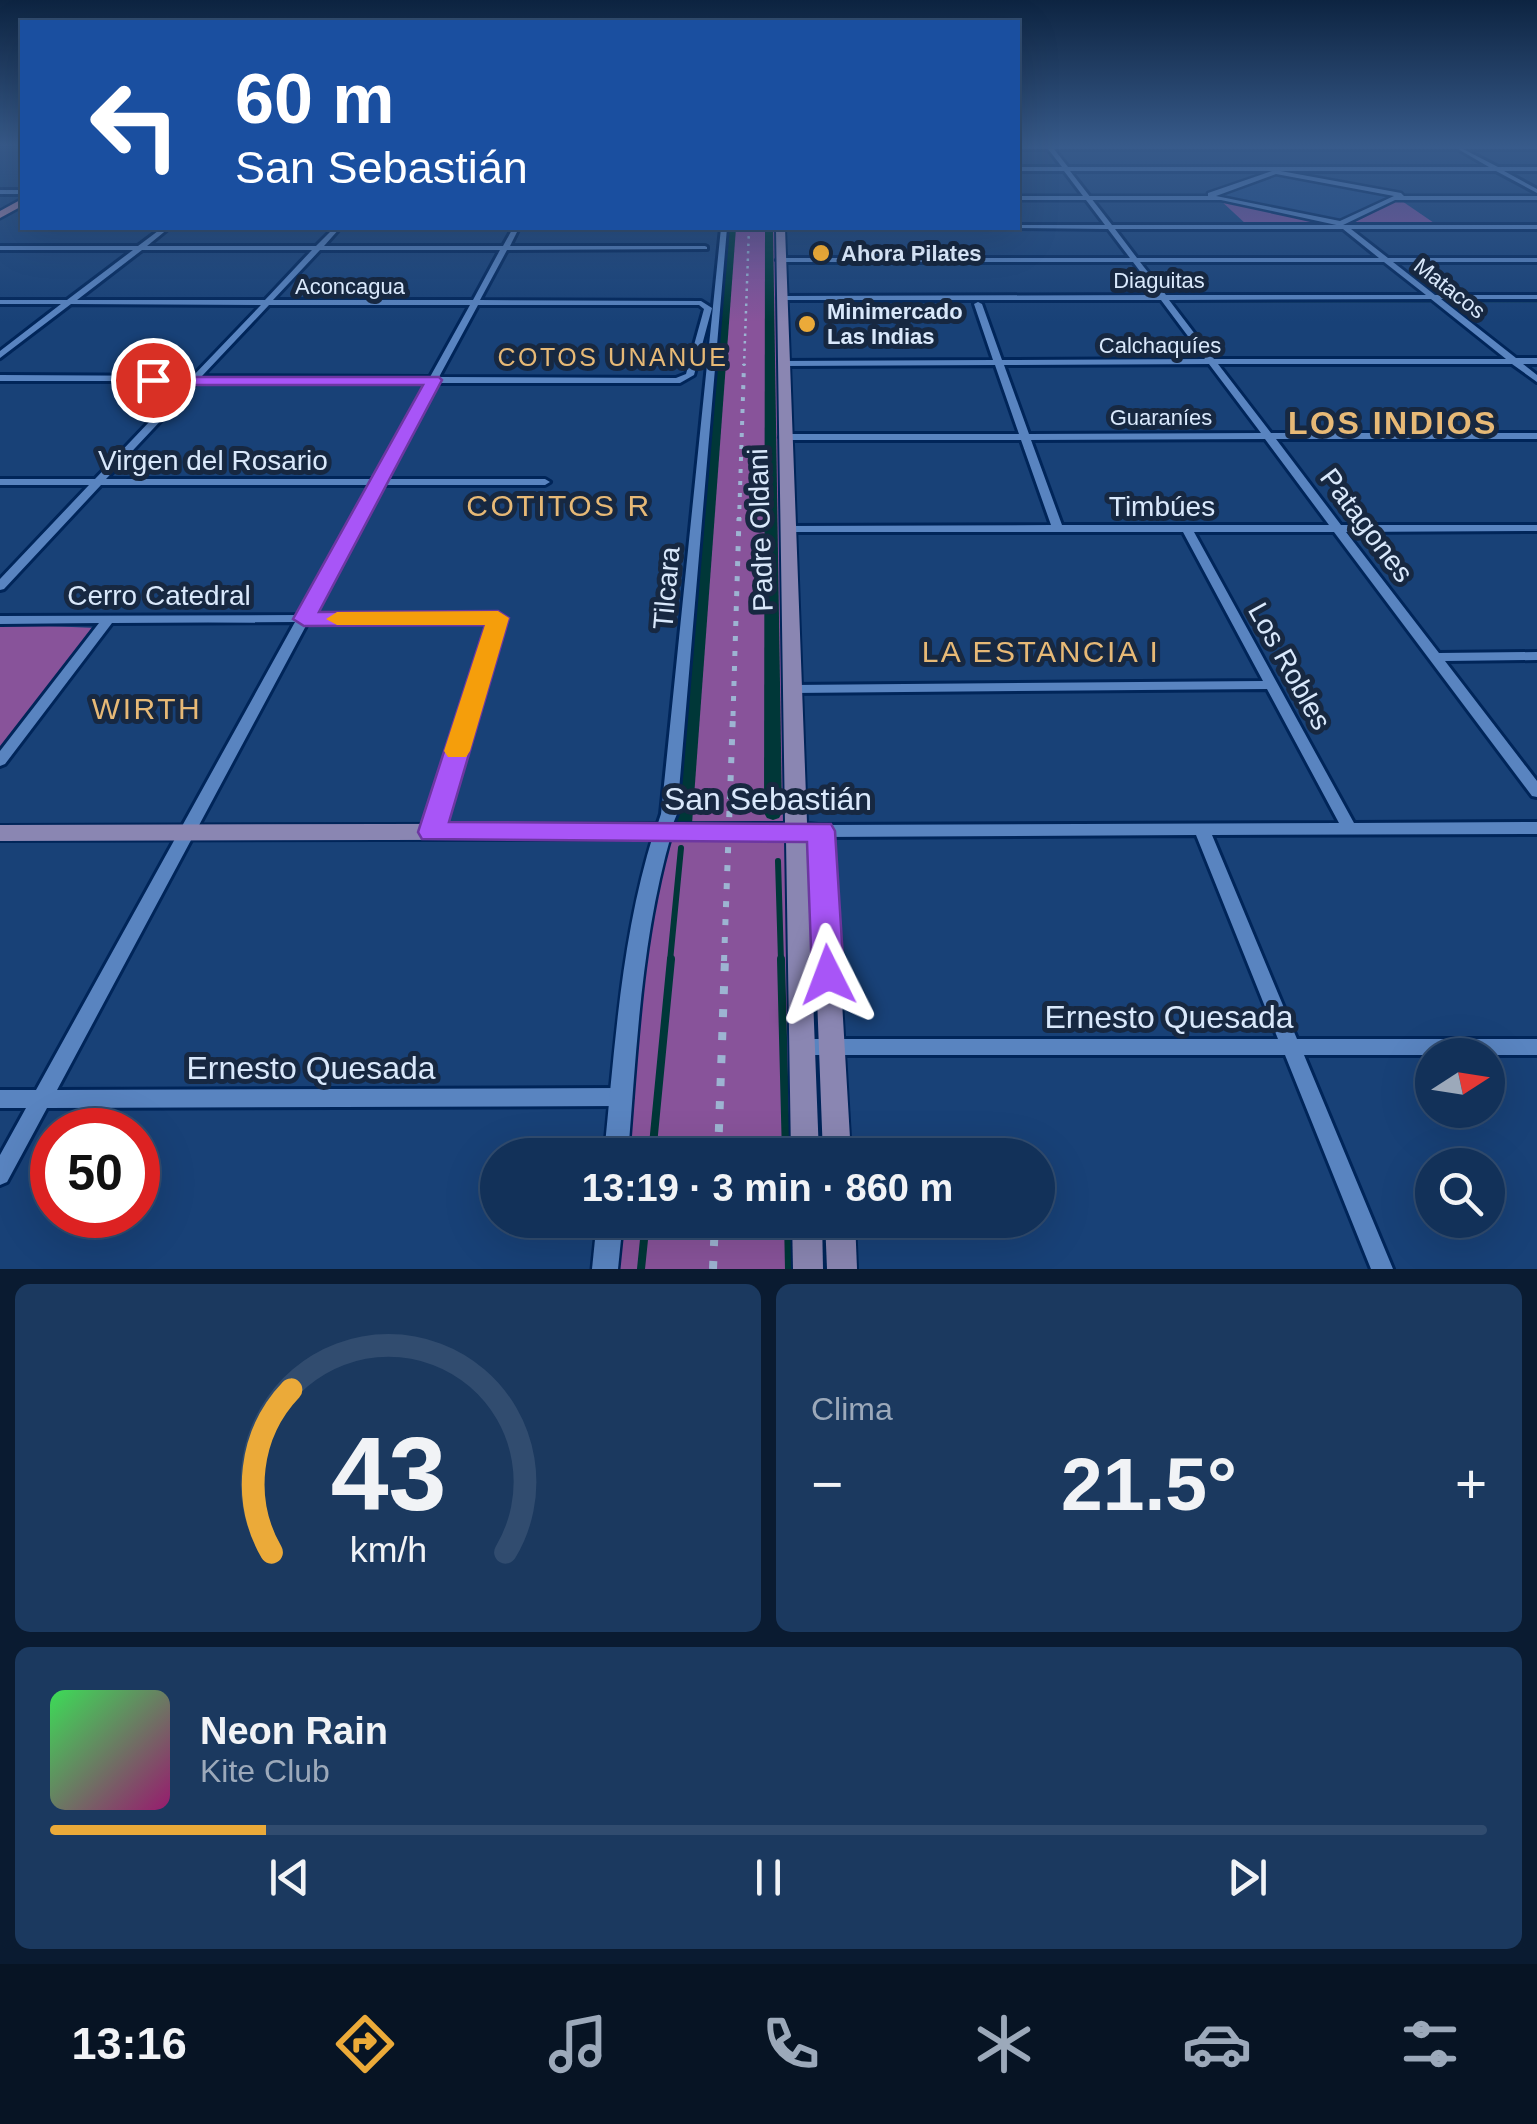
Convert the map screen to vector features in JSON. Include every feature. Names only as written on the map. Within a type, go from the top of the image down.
[{"type":"main road","name":"Padre Oldani","points":[[780,230],[792,690],[808,831]]},
{"type":"main road","name":"San Sebastián","points":[[0,833],[808,831]]},
{"type":"main road","points":[[805,1138],[802,1047],[808,831]]},
{"type":"main road","points":[[808,831],[832,1047],[836,1138]]},
{"type":"main road","points":[[807,1238],[808,1269]]},
{"type":"main road","points":[[841,1238],[842,1269]]},
{"type":"street","name":"Patagones","points":[[1092,204],[1537,792]]},
{"type":"street","points":[[1253,204],[1343,226],[1379,204]]},
{"type":"street","name":"Matacos","points":[[1343,226],[1537,379]]},
{"type":"street","points":[[1020,227],[1537,227]]},
{"type":"street","points":[[0,355],[163,230]]},
{"type":"street","points":[[0,586],[335,230]]},
{"type":"street","points":[[0,1174],[515,230]]},
{"type":"street","name":"Tilcara","points":[[663,832],[669,814],[724,230]]},
{"type":"street","points":[[0,248],[706,248]]},
{"type":"street","points":[[780,260],[1537,260]]},
{"type":"street","name":"Diaguitas","points":[[782,301],[1537,300]]},
{"type":"street","name":"Diaguitas","points":[[782,301],[1164,301]]},
{"type":"street","name":"Aconcagua","points":[[0,302],[701,303],[708,308],[690,375],[677,381],[434,380]]},
{"type":"street","points":[[978,304],[1057,528]]},
{"type":"street","name":"Calchaquíes","points":[[784,363],[1537,361]]},
{"type":"street","points":[[0,378],[434,380]]},
{"type":"street","name":"Guaraníes","points":[[786,437],[1537,436]]},
{"type":"street","name":"Virgen del Rosario","points":[[0,482],[545,482]]},
{"type":"street","name":"Los Robles","points":[[1186,528],[1350,829]]},
{"type":"street","name":"Timbúes","points":[[788,529],[1537,528]]},
{"type":"street","name":"Cerro Catedral","points":[[0,620],[498,618],[432,832]]},
{"type":"street","points":[[0,760],[108,620]]},
{"type":"street","points":[[1435,657],[1537,656]]},
{"type":"street","points":[[792,690],[1272,685]]},
{"type":"street","name":"San Sebastián","points":[[808,831],[1537,828]]},
{"type":"street","points":[[1202,830],[1382,1269]]},
{"type":"street","points":[[618,1138],[638,944],[663,832]]},
{"type":"street","name":"Ernesto Quesada","points":[[802,1047],[1537,1048]]},
{"type":"street","name":"Ernesto Quesada","points":[[0,1099],[622,1097]]},
{"type":"street","points":[[605,1269],[608,1238]]},
{"type":"shaded area","points":[[1225,204],[1242,204],[1329,224],[1247,225]]},
{"type":"shaded area","points":[[1261,204],[1377,204],[1339,223]]},
{"type":"shaded area","points":[[1389,204],[1407,204],[1437,225],[1353,223]]},
{"type":"shaded area","points":[[724,230],[780,230],[805,1138],[618,1138],[637,945],[669,813]]},
{"type":"shaded area","points":[[791,300],[1160,302],[787,301]]},
{"type":"shaded area","points":[[0,624],[96,628],[0,752]]},
{"type":"shaded area","points":[[608,1238],[807,1238],[808,1269],[605,1269]]},
{"type":"waterway","points":[[683,824],[732,230]]},
{"type":"waterway","points":[[769,230],[769,302]]},
{"type":"waterway","points":[[791,301],[1157,301]]},
{"type":"waterway","points":[[1173,301],[1430,301]]},
{"type":"waterway","points":[[1447,301],[1537,301]]},
{"type":"waterway","points":[[769,305],[773,813]]},
{"type":"waterway","points":[[670,961],[681,848]]},
{"type":"waterway","points":[[778,861],[781,961]]},
{"type":"waterway","points":[[654,1138],[671,959]]},
{"type":"waterway","points":[[781,959],[786,1138]]},
{"type":"waterway","points":[[641,1269],[644,1238]]},
{"type":"waterway","points":[[788,1238],[789,1269]]},
{"type":"railway","points":[[744,366],[749,230]]},
{"type":"railway","points":[[739,521],[744,364]]},
{"type":"railway","points":[[733,716],[739,518]]},
{"type":"railway","points":[[724,961],[733,713]]},
{"type":"railway","points":[[719,1138],[725,959]]},
{"type":"railway","points":[[713,1269],[714,1238]]},
{"type":"slow traffic","points":[[337,619],[498,618],[457,751]]},
{"type":"place","name":"Ahora Pilates","points":[[821,253]]},
{"type":"place","name":"Minimercado Las Indias","points":[[807,324]]},
{"type":"district","name":"COTOS UNANUE","points":[[613,357]]},
{"type":"district","name":"LOS INDIOS","points":[[1393,423]]},
{"type":"district","name":"COTITOS R","points":[[559,506]]},
{"type":"district","name":"LA ESTANCIA I","points":[[1041,652]]},
{"type":"district","name":"WIRTH","points":[[147,709]]},
{"type":"route","points":[[153,380],[434,380],[304,619],[498,618],[432,832],[821,831],[828,975]]}]
